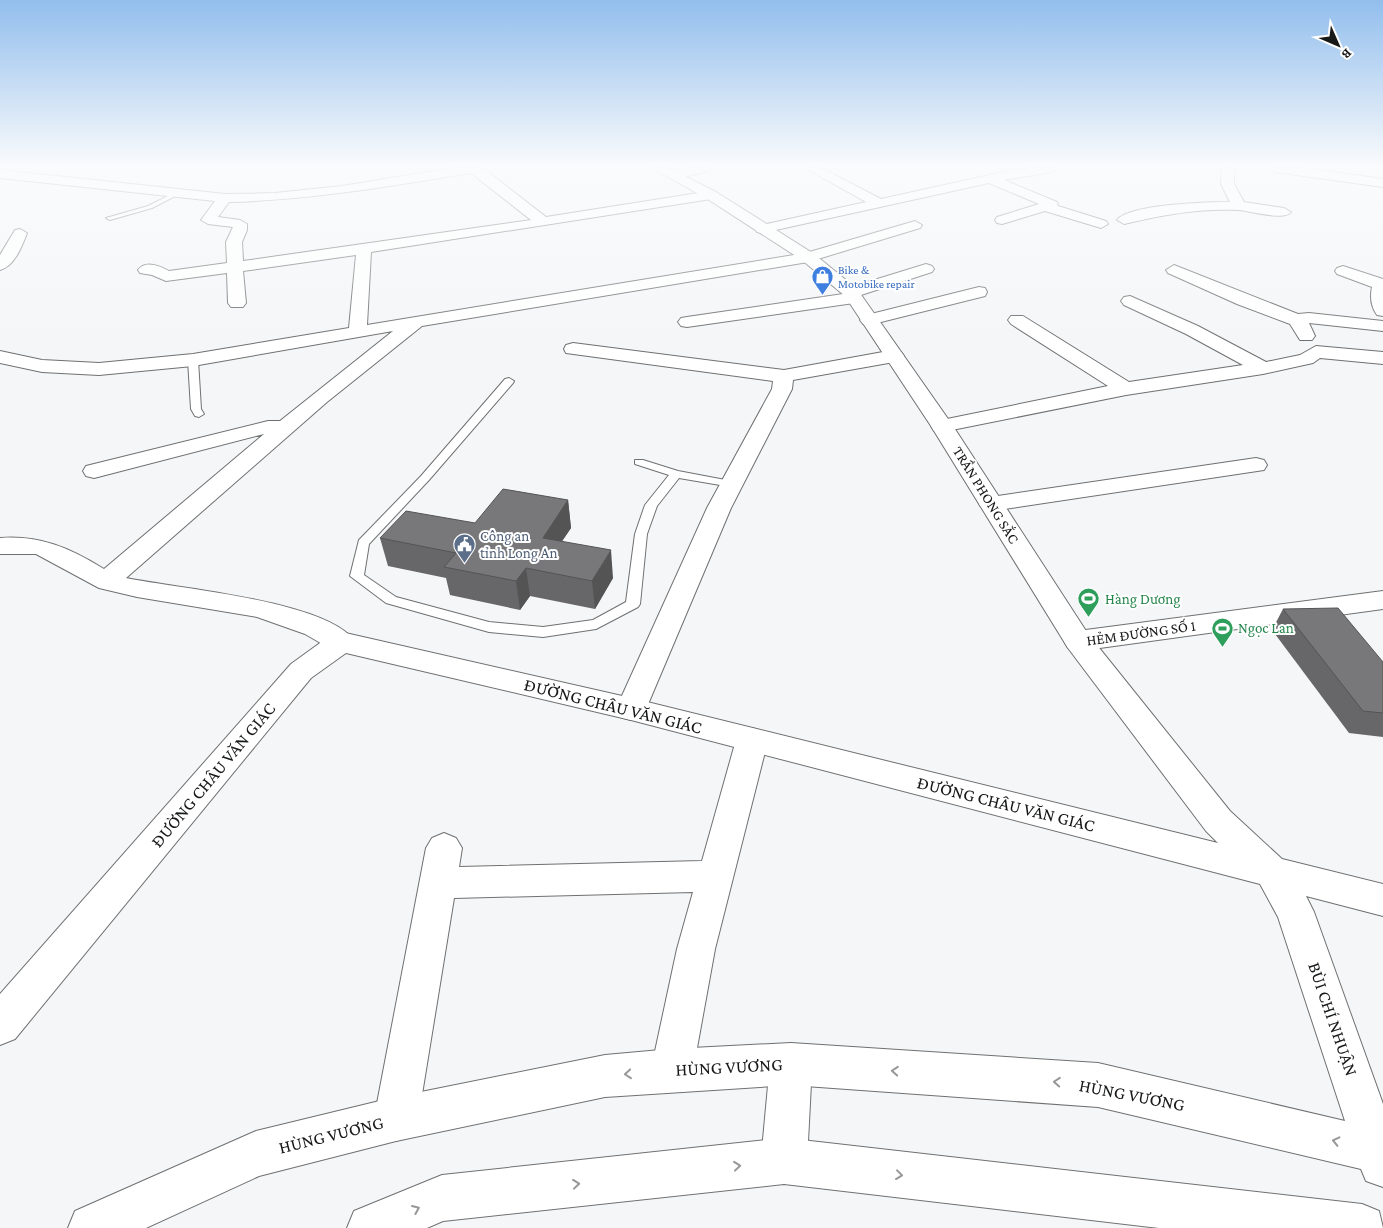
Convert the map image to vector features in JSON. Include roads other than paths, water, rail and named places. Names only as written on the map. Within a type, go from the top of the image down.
[{"type":"street","points":[[237,303],[234,242],[240,230],[240,225]]},
{"type":"street","points":[[146,270],[155,270],[166,276],[520,225]]},
{"type":"street","name":"TRẦN PHONG SẮC","points":[[756,225],[808,257],[852,296],[942,426],[1078,641],[1218,821],[1272,872]]},
{"type":"street","points":[[762,229],[778,225]]},
{"type":"street","points":[[0,357],[42,366],[100,369],[192,360],[418,320],[808,257],[914,225]]},
{"type":"street","points":[[0,265],[12,252],[20,232]]},
{"type":"street","points":[[358,331],[364,248]]},
{"type":"street","points":[[687,322],[852,296],[926,269]]},
{"type":"street","points":[[1174,270],[1243,300],[1297,320],[1309,318],[1383,326]]},
{"type":"street","points":[[1344,271],[1376,282],[1381,286],[1379,295],[1383,311]]},
{"type":"street","points":[[869,320],[979,292]]},
{"type":"street","points":[[1130,301],[1192,330],[1263,368]]},
{"type":"street","points":[[106,581],[285,428],[418,320]]},
{"type":"street","points":[[1017,320],[1126,389]]},
{"type":"street","points":[[1297,320],[1316,352]]},
{"type":"street","points":[[573,349],[784,376],[894,356]]},
{"type":"street","points":[[942,426],[1126,389],[1263,368],[1306,359],[1316,352],[1383,358]]},
{"type":"street","points":[[631,709],[719,508],[782,389],[784,376]]},
{"type":"street","points":[[94,471],[268,427],[285,428]]},
{"type":"street","points":[[991,504],[1256,465]]},
{"type":"street","points":[[0,546],[23,543],[43,546],[106,581],[277,613],[320,628],[341,642]]},
{"type":"street","name":"HẺM ĐƯỜNG SỐ 1","points":[[1078,641],[1383,600]]},
{"type":"street","name":"ĐƯỜNG CHÂU VĂN GIÁC","points":[[0,1025],[301,671],[341,642],[631,709],[1383,900]]},
{"type":"street","points":[[672,1070],[696,949],[752,740]]},
{"type":"street","points":[[396,1119],[441,866],[715,876]]},
{"type":"street","name":"BÙI CHÍ NHUẬN","points":[[1272,872],[1295,912],[1381,1158]]},
{"type":"street","points":[[784,1161],[790,1064]]},
{"type":"street","name":"HÙNG VƯƠNG","points":[[92,1228],[256,1154],[396,1119],[605,1076],[672,1070],[790,1064],[1098,1085],[1381,1158]]},
{"type":"street","points":[[371,1228],[442,1198],[784,1161],[1362,1228]]},
{"type":"lane","points":[[192,360],[196,409],[199,414]]},
{"type":"lane","points":[[509,381],[425,478],[363,543],[356,576],[391,600],[489,627],[542,632],[596,624],[633,604],[641,534],[651,505],[676,474]]},
{"type":"lane","points":[[639,462],[676,474],[732,484]]},
{"type":"place","name":"Bike & Motobike repair","points":[[822,296]]},
{"type":"place","name":"Công an tỉnh Long An","points":[[464,564]]},
{"type":"place","name":"Hàng Dương","points":[[1089,618]]},
{"type":"place","name":"Ngọc Lan","points":[[1222,647]]}]
